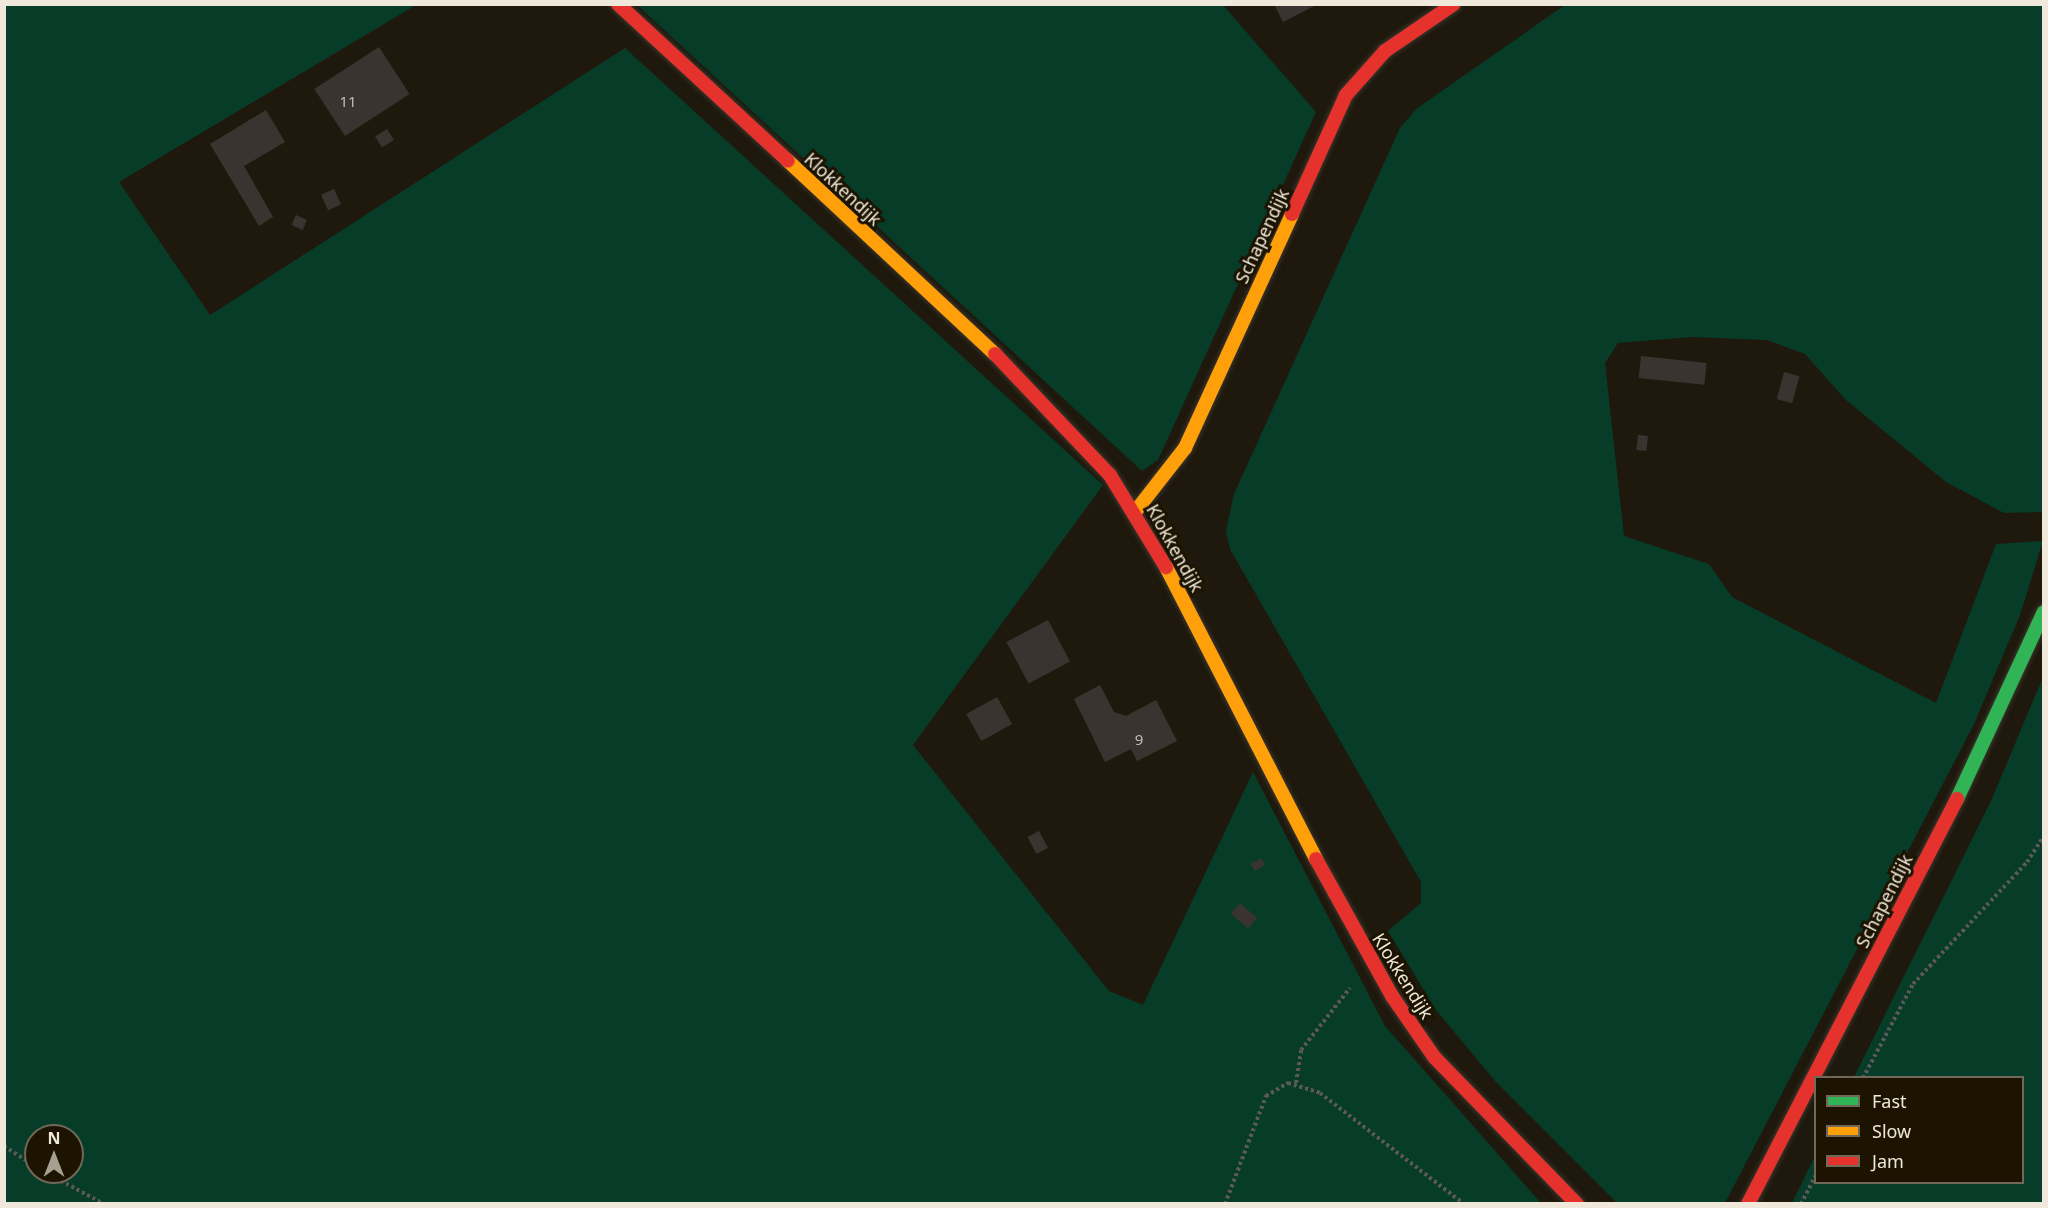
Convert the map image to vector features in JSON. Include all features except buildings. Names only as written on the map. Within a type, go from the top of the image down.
[{"type":"street","name":"Klokkendijk","points":[[618,4],[1023,380],[1102,466],[1135,512],[1364,950],[1436,1059],[1577,1203]]},
{"type":"street","name":"Schapendijk","points":[[1135,512],[1185,448],[1346,95],[1386,51],[1454,4]]},
{"type":"street","name":"Schapendijk","points":[[1748,1203],[2001,714],[2043,612]]},
{"type":"path","points":[[1864,1076],[1913,984],[2027,862],[2043,836]]},
{"type":"path","points":[[1296,1083],[1301,1050],[1341,1005],[1364,950]]},
{"type":"path","points":[[1225,1203],[1266,1096],[1282,1084],[1296,1083],[1320,1092],[1464,1203]]},
{"type":"path","points":[[4,1146],[24,1159]]},
{"type":"path","points":[[1802,1203],[1814,1177]]},
{"type":"path","points":[[68,1184],[104,1203]]},
{"type":"green space","points":[[5,4],[416,5],[119,182],[210,315],[625,48],[1103,485],[913,745],[1109,991],[1143,1005],[1253,772],[1385,1026],[1541,1203],[5,1204]]},
{"type":"green space","points":[[637,5],[1223,5],[1316,112],[1158,460],[1142,471]]},
{"type":"green space","points":[[1565,5],[2043,5],[2043,512],[2004,513],[1946,482],[1846,400],[1805,354],[1767,340],[1692,337],[1618,343],[1605,363],[1624,536],[1709,564],[1732,597],[1936,703],[1996,544],[2043,541],[2020,615],[1974,724],[1725,1203],[1617,1203],[1496,1082],[1436,1010],[1388,931],[1421,903],[1421,882],[1230,549],[1226,531],[1234,494],[1400,128],[1416,109]]},
{"type":"green space","points":[[2043,677],[2043,1203],[1792,1203],[1814,1158],[1814,1184],[2024,1184],[2024,1076],[1854,1076],[1991,801]]},
{"type":"traffic: fast","points":[[1957,799],[2044,612]]},
{"type":"traffic: slow","points":[[788,161],[995,354]]},
{"type":"traffic: slow","points":[[1135,512],[1185,448],[1292,214]]},
{"type":"traffic: slow","points":[[1166,567],[1316,859]]},
{"type":"traffic: jam","points":[[618,4],[788,161]]},
{"type":"traffic: jam","points":[[1292,214],[1346,95],[1385,51],[1454,4]]},
{"type":"traffic: jam","points":[[995,354],[1110,475],[1166,567]]},
{"type":"traffic: jam","points":[[1814,1076],[1957,799]]},
{"type":"traffic: jam","points":[[1316,859],[1392,996],[1435,1058],[1577,1204]]},
{"type":"traffic: jam","points":[[1748,1204],[1814,1076]]}]
